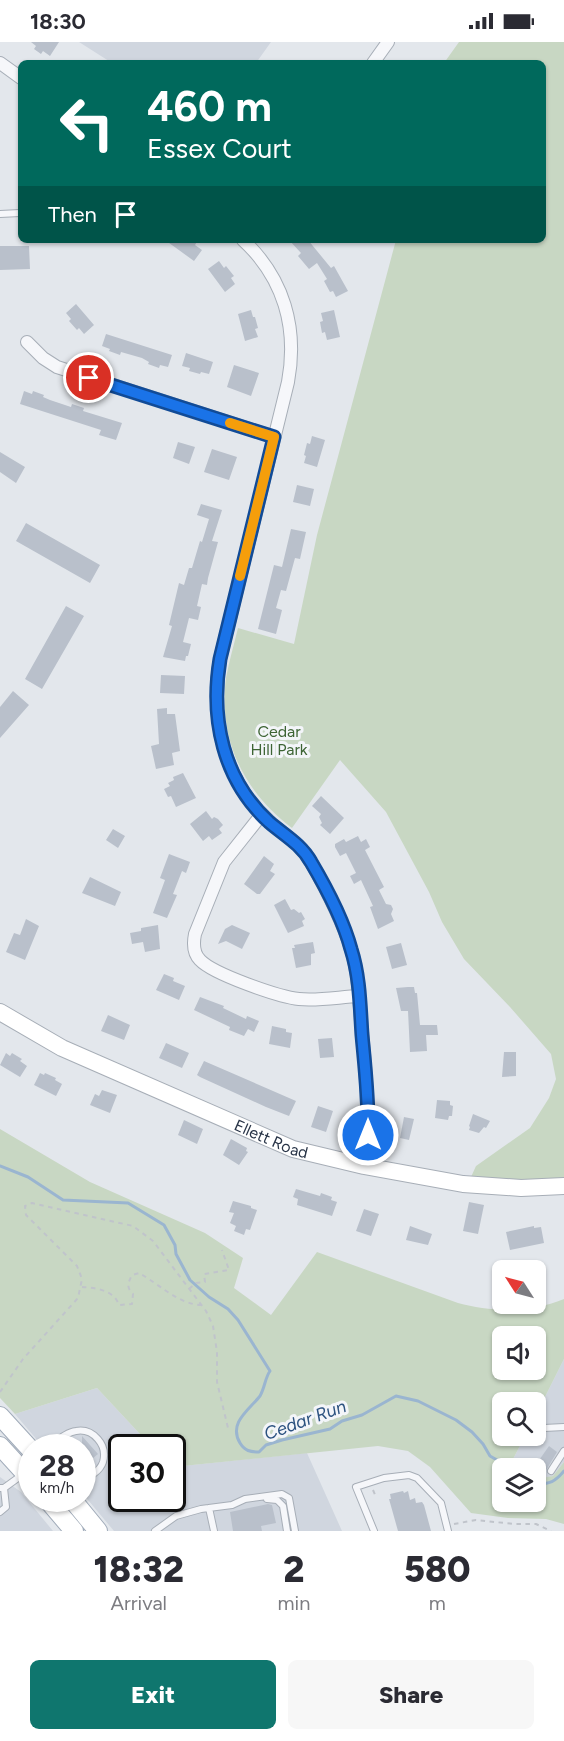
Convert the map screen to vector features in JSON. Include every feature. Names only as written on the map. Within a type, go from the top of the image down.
[{"type":"main road","points":[[0,1416],[18,1436]]},
{"type":"main road","points":[[0,1446],[18,1466]]},
{"type":"main road","points":[[58,1512],[74,1531]]},
{"type":"main road","points":[[82,1512],[98,1531]]},
{"type":"street","points":[[375,60],[388,42]]},
{"type":"street","points":[[0,63],[18,76]]},
{"type":"street","points":[[248,243],[276,281],[285,302],[291,329],[292,348],[290,371],[220,659],[216,697],[219,731],[227,759],[243,792],[262,814],[297,843],[312,864],[344,927],[351,947],[357,972],[369,1118],[364,1166]]},
{"type":"street","points":[[27,342],[43,358],[57,367],[274,437]]},
{"type":"street","points":[[262,814],[230,853],[219,871],[195,934],[197,956],[207,966],[278,996],[302,999],[359,996]]},
{"type":"street","name":"Ellett Road","points":[[0,1012],[62,1048],[276,1143],[306,1153],[476,1186],[521,1188],[564,1186]]},
{"type":"lane","points":[[0,214],[18,213]]},
{"type":"lane","points":[[546,1428],[564,1427]]},
{"type":"lane","points":[[70,1434],[75,1431],[92,1434]]},
{"type":"lane","points":[[96,1437],[104,1451],[103,1461],[96,1472]]},
{"type":"lane","points":[[551,1471],[564,1451]]},
{"type":"lane","points":[[374,1531],[356,1487],[384,1478],[409,1475],[417,1478],[441,1503],[448,1528]]},
{"type":"lane","points":[[0,1512],[6,1507],[2,1488],[18,1481]]},
{"type":"lane","points":[[231,1505],[245,1499],[286,1495],[295,1531]]},
{"type":"lane","points":[[155,1531],[176,1516],[209,1508],[269,1499],[277,1500],[283,1506],[287,1531]]},
{"type":"lane","points":[[209,1508],[214,1531]]},
{"type":"path","points":[[0,1392],[23,1359],[78,1298],[82,1287],[82,1279],[77,1266],[27,1215],[25,1206],[28,1203],[133,1226],[153,1241],[190,1287],[213,1326],[217,1382],[228,1428]]},
{"type":"path","points":[[190,1287],[196,1282],[205,1282],[204,1274],[229,1270],[222,1250]]},
{"type":"path","points":[[82,1287],[103,1290],[115,1297],[119,1305],[132,1304],[133,1294],[128,1290],[128,1285],[132,1275],[139,1273],[185,1302],[202,1305]]},
{"type":"path","points":[[448,1528],[476,1520],[536,1524],[551,1531]]},
{"type":"shaded area","points":[[79,42],[271,42],[258,60],[107,60]]},
{"type":"shaded area","points":[[564,1359],[564,1462],[553,1476],[546,1478],[546,1458],[514,1458],[520,1446],[546,1446],[546,1395]]},
{"type":"shaded area","points":[[97,1388],[140,1434],[108,1434],[108,1512],[186,1512],[186,1466],[307,1453],[342,1531],[114,1531],[96,1510],[96,1434],[32,1434],[15,1414]]},
{"type":"shaded area","points":[[0,1477],[18,1490],[18,1512],[37,1512],[53,1531],[0,1531]]},
{"type":"green space","name":"Cedar Hill Park","points":[[459,42],[564,42],[564,1178],[486,1180],[471,1177],[476,1166],[530,1128],[549,1098],[556,1079],[551,1054],[464,959],[442,922],[429,892],[386,812],[340,760],[292,828],[260,798],[248,781],[238,763],[226,723],[226,678],[238,628],[294,644],[317,535],[395,243],[546,243],[546,60],[446,60]]},
{"type":"green space","points":[[0,1129],[90,1182],[205,1233],[243,1258],[234,1288],[271,1315],[317,1252],[458,1303],[492,1309],[492,1314],[546,1314],[546,1305],[564,1299],[564,1359],[546,1395],[546,1392],[492,1392],[492,1446],[520,1446],[514,1458],[492,1458],[492,1512],[546,1512],[546,1477],[553,1476],[564,1462],[564,1524],[546,1519],[508,1518],[471,1513],[430,1467],[408,1451],[378,1446],[186,1466],[186,1434],[140,1434],[97,1388],[15,1414],[0,1398]]},
{"type":"building","points":[[31,42],[59,42],[50,56],[34,49],[36,46]]},
{"type":"building","points":[[169,243],[196,243],[195,245],[202,250],[194,261]]},
{"type":"building","points":[[292,243],[310,243],[331,268],[334,266],[348,291],[336,297],[333,291],[330,292],[324,281],[327,279],[317,263],[309,269],[298,256],[301,253]]},
{"type":"building","points":[[0,246],[29,246],[30,269],[0,270]]},
{"type":"building","points":[[219,261],[234,276],[231,278],[235,284],[225,292],[208,269]]},
{"type":"building","points":[[76,304],[94,325],[84,334],[69,321],[71,319],[66,313]]},
{"type":"building","points":[[251,310],[258,328],[255,329],[258,337],[245,341],[238,314]]},
{"type":"building","points":[[334,310],[340,337],[327,340],[325,332],[322,333],[321,313]]},
{"type":"building","points":[[106,334],[172,355],[168,367],[160,365],[159,368],[148,364],[149,362],[142,358],[109,351],[110,349],[102,346]]},
{"type":"building","points":[[186,353],[213,362],[209,374],[189,371],[190,368],[182,366]]},
{"type":"building","points":[[234,365],[259,373],[251,396],[227,387]]},
{"type":"building","points":[[24,391],[32,394],[33,391],[50,400],[71,407],[72,404],[84,408],[83,411],[122,423],[116,440],[99,435],[101,430],[20,404]]},
{"type":"building","points":[[312,436],[325,440],[317,467],[304,463],[307,443],[310,444]]},
{"type":"building","points":[[178,442],[195,447],[189,464],[173,458]]},
{"type":"building","points":[[212,449],[237,457],[229,480],[204,472]]},
{"type":"building","points":[[0,452],[25,467],[16,483],[0,472]]},
{"type":"building","points":[[297,485],[314,489],[310,506],[293,502]]},
{"type":"building","points":[[201,504],[222,510],[212,541],[218,542],[207,585],[202,584],[197,606],[201,607],[198,620],[189,618],[183,642],[191,644],[185,661],[163,657],[172,626],[169,625],[179,583],[184,585],[189,568],[192,568],[209,519],[197,515]]},
{"type":"building","points":[[26,523],[100,565],[90,583],[16,541]]},
{"type":"building","points":[[291,529],[306,532],[300,559],[295,558],[286,591],[281,590],[276,608],[282,610],[276,634],[258,629],[274,565],[282,567]]},
{"type":"building","points":[[66,606],[84,616],[42,689],[25,679]]},
{"type":"building","points":[[161,675],[185,676],[184,694],[160,693]]},
{"type":"building","points":[[13,691],[29,705],[0,738],[0,707]]},
{"type":"building","points":[[167,708],[167,714],[175,714],[180,751],[172,753],[174,765],[156,769],[151,746],[159,744],[157,709]]},
{"type":"building","points":[[183,773],[196,798],[176,807],[171,796],[168,797],[164,789],[170,786],[168,783],[174,780],[173,777]]},
{"type":"building","points":[[321,796],[344,818],[330,834],[320,825],[322,823],[319,817],[321,814],[312,806]]},
{"type":"building","points":[[206,811],[212,819],[214,817],[218,819],[223,825],[219,829],[222,833],[212,840],[209,836],[203,841],[190,824]]},
{"type":"building","points":[[113,829],[125,836],[118,848],[106,840]]},
{"type":"building","points":[[358,836],[361,842],[366,839],[370,847],[365,850],[384,887],[379,890],[386,904],[391,905],[393,909],[391,914],[394,921],[378,929],[370,907],[373,906],[361,880],[354,884],[350,876],[356,873],[346,853],[340,856],[335,847],[335,844],[344,839],[346,842]]},
{"type":"building","points":[[169,854],[190,862],[186,873],[182,871],[173,894],[177,895],[167,918],[153,913],[165,880],[160,878]]},
{"type":"building","points":[[264,856],[274,864],[270,871],[275,874],[260,894],[257,894],[244,884]]},
{"type":"building","points":[[90,877],[121,892],[115,906],[82,893]]},
{"type":"building","points":[[285,899],[291,910],[301,912],[305,919],[302,921],[304,926],[288,933],[274,905]]},
{"type":"building","points":[[26,919],[39,926],[25,960],[6,952],[14,933],[20,935]]},
{"type":"building","points":[[158,925],[160,949],[145,952],[143,942],[132,944],[130,933]]},
{"type":"building","points":[[232,925],[250,933],[242,949],[226,941],[218,944],[225,929]]},
{"type":"building","points":[[313,942],[315,953],[311,954],[311,965],[296,968],[292,948],[295,948],[294,945]]},
{"type":"building","points":[[401,943],[407,965],[392,969],[386,947]]},
{"type":"building","points":[[164,974],[185,986],[179,1000],[156,990]]},
{"type":"building","points":[[414,987],[417,993],[420,1025],[437,1025],[438,1035],[426,1035],[427,1051],[410,1052],[408,1011],[401,1011],[396,988]]},
{"type":"building","points":[[200,997],[224,1006],[223,1008],[246,1019],[247,1016],[259,1021],[254,1032],[248,1029],[244,1036],[194,1010]]},
{"type":"building","points":[[108,1015],[130,1025],[124,1040],[101,1031]]},
{"type":"building","points":[[272,1026],[292,1033],[290,1048],[269,1044]]},
{"type":"building","points":[[332,1038],[334,1057],[320,1058],[318,1039]]},
{"type":"building","points":[[166,1043],[189,1053],[182,1068],[159,1058]]},
{"type":"building","points":[[504,1052],[516,1052],[516,1076],[502,1077]]},
{"type":"building","points":[[6,1053],[10,1056],[12,1053],[22,1059],[20,1061],[27,1066],[20,1077],[0,1065]]},
{"type":"building","points":[[204,1061],[296,1101],[289,1116],[200,1077],[197,1075]]},
{"type":"building","points":[[40,1073],[56,1078],[55,1080],[62,1084],[56,1096],[34,1085]]},
{"type":"building","points":[[102,1090],[117,1095],[110,1113],[90,1105],[95,1094],[99,1096]]},
{"type":"building","points":[[437,1100],[450,1101],[450,1105],[453,1106],[452,1116],[449,1116],[448,1120],[435,1118]]},
{"type":"building","points":[[318,1106],[333,1111],[326,1132],[311,1127]]},
{"type":"building","points":[[473,1114],[490,1121],[479,1133],[469,1130]]},
{"type":"building","points":[[404,1117],[414,1119],[409,1140],[400,1138]]},
{"type":"building","points":[[184,1120],[203,1129],[197,1144],[178,1135]]},
{"type":"building","points":[[231,1139],[247,1148],[248,1152],[239,1165],[223,1155]]},
{"type":"building","points":[[296,1189],[332,1197],[331,1200],[337,1202],[332,1216],[297,1205],[298,1199],[293,1197]]},
{"type":"building","points":[[233,1201],[257,1210],[250,1230],[246,1229],[244,1235],[234,1231],[236,1226],[230,1223],[234,1213],[229,1212]]},
{"type":"building","points":[[469,1202],[484,1205],[478,1234],[463,1231]]},
{"type":"building","points":[[364,1209],[379,1214],[371,1236],[356,1231]]},
{"type":"building","points":[[410,1226],[432,1234],[428,1245],[406,1240]]},
{"type":"building","points":[[534,1226],[534,1228],[541,1227],[544,1243],[510,1250],[506,1232]]},
{"type":"building","points":[[549,1446],[557,1452],[546,1470],[546,1458],[541,1458]]},
{"type":"building","points":[[403,1491],[404,1493],[408,1491],[410,1500],[415,1498],[416,1503],[422,1502],[431,1531],[398,1531],[389,1499],[391,1499],[390,1494]]},
{"type":"building","points":[[272,1505],[276,1523],[261,1526],[262,1531],[233,1531],[230,1512]]},
{"type":"waterway","name":"Cedar Run","points":[[0,1166],[28,1177],[63,1200],[128,1203],[164,1225],[190,1280],[209,1297],[228,1309],[238,1320],[270,1371],[260,1396],[238,1423],[237,1436],[246,1449],[259,1452],[266,1445],[330,1429],[396,1396],[418,1401],[456,1420],[472,1432],[494,1458]]},
{"type":"waterway","name":"Cedar Run","points":[[546,1484],[558,1478],[564,1471]]},
{"type":"slow traffic","points":[[230,423],[274,437],[240,576]]},
{"type":"route","points":[[89,378],[274,437],[220,659],[216,697],[219,731],[227,759],[243,792],[269,822],[297,843],[307,855],[344,927],[357,972],[368,1095],[368,1135]]}]
